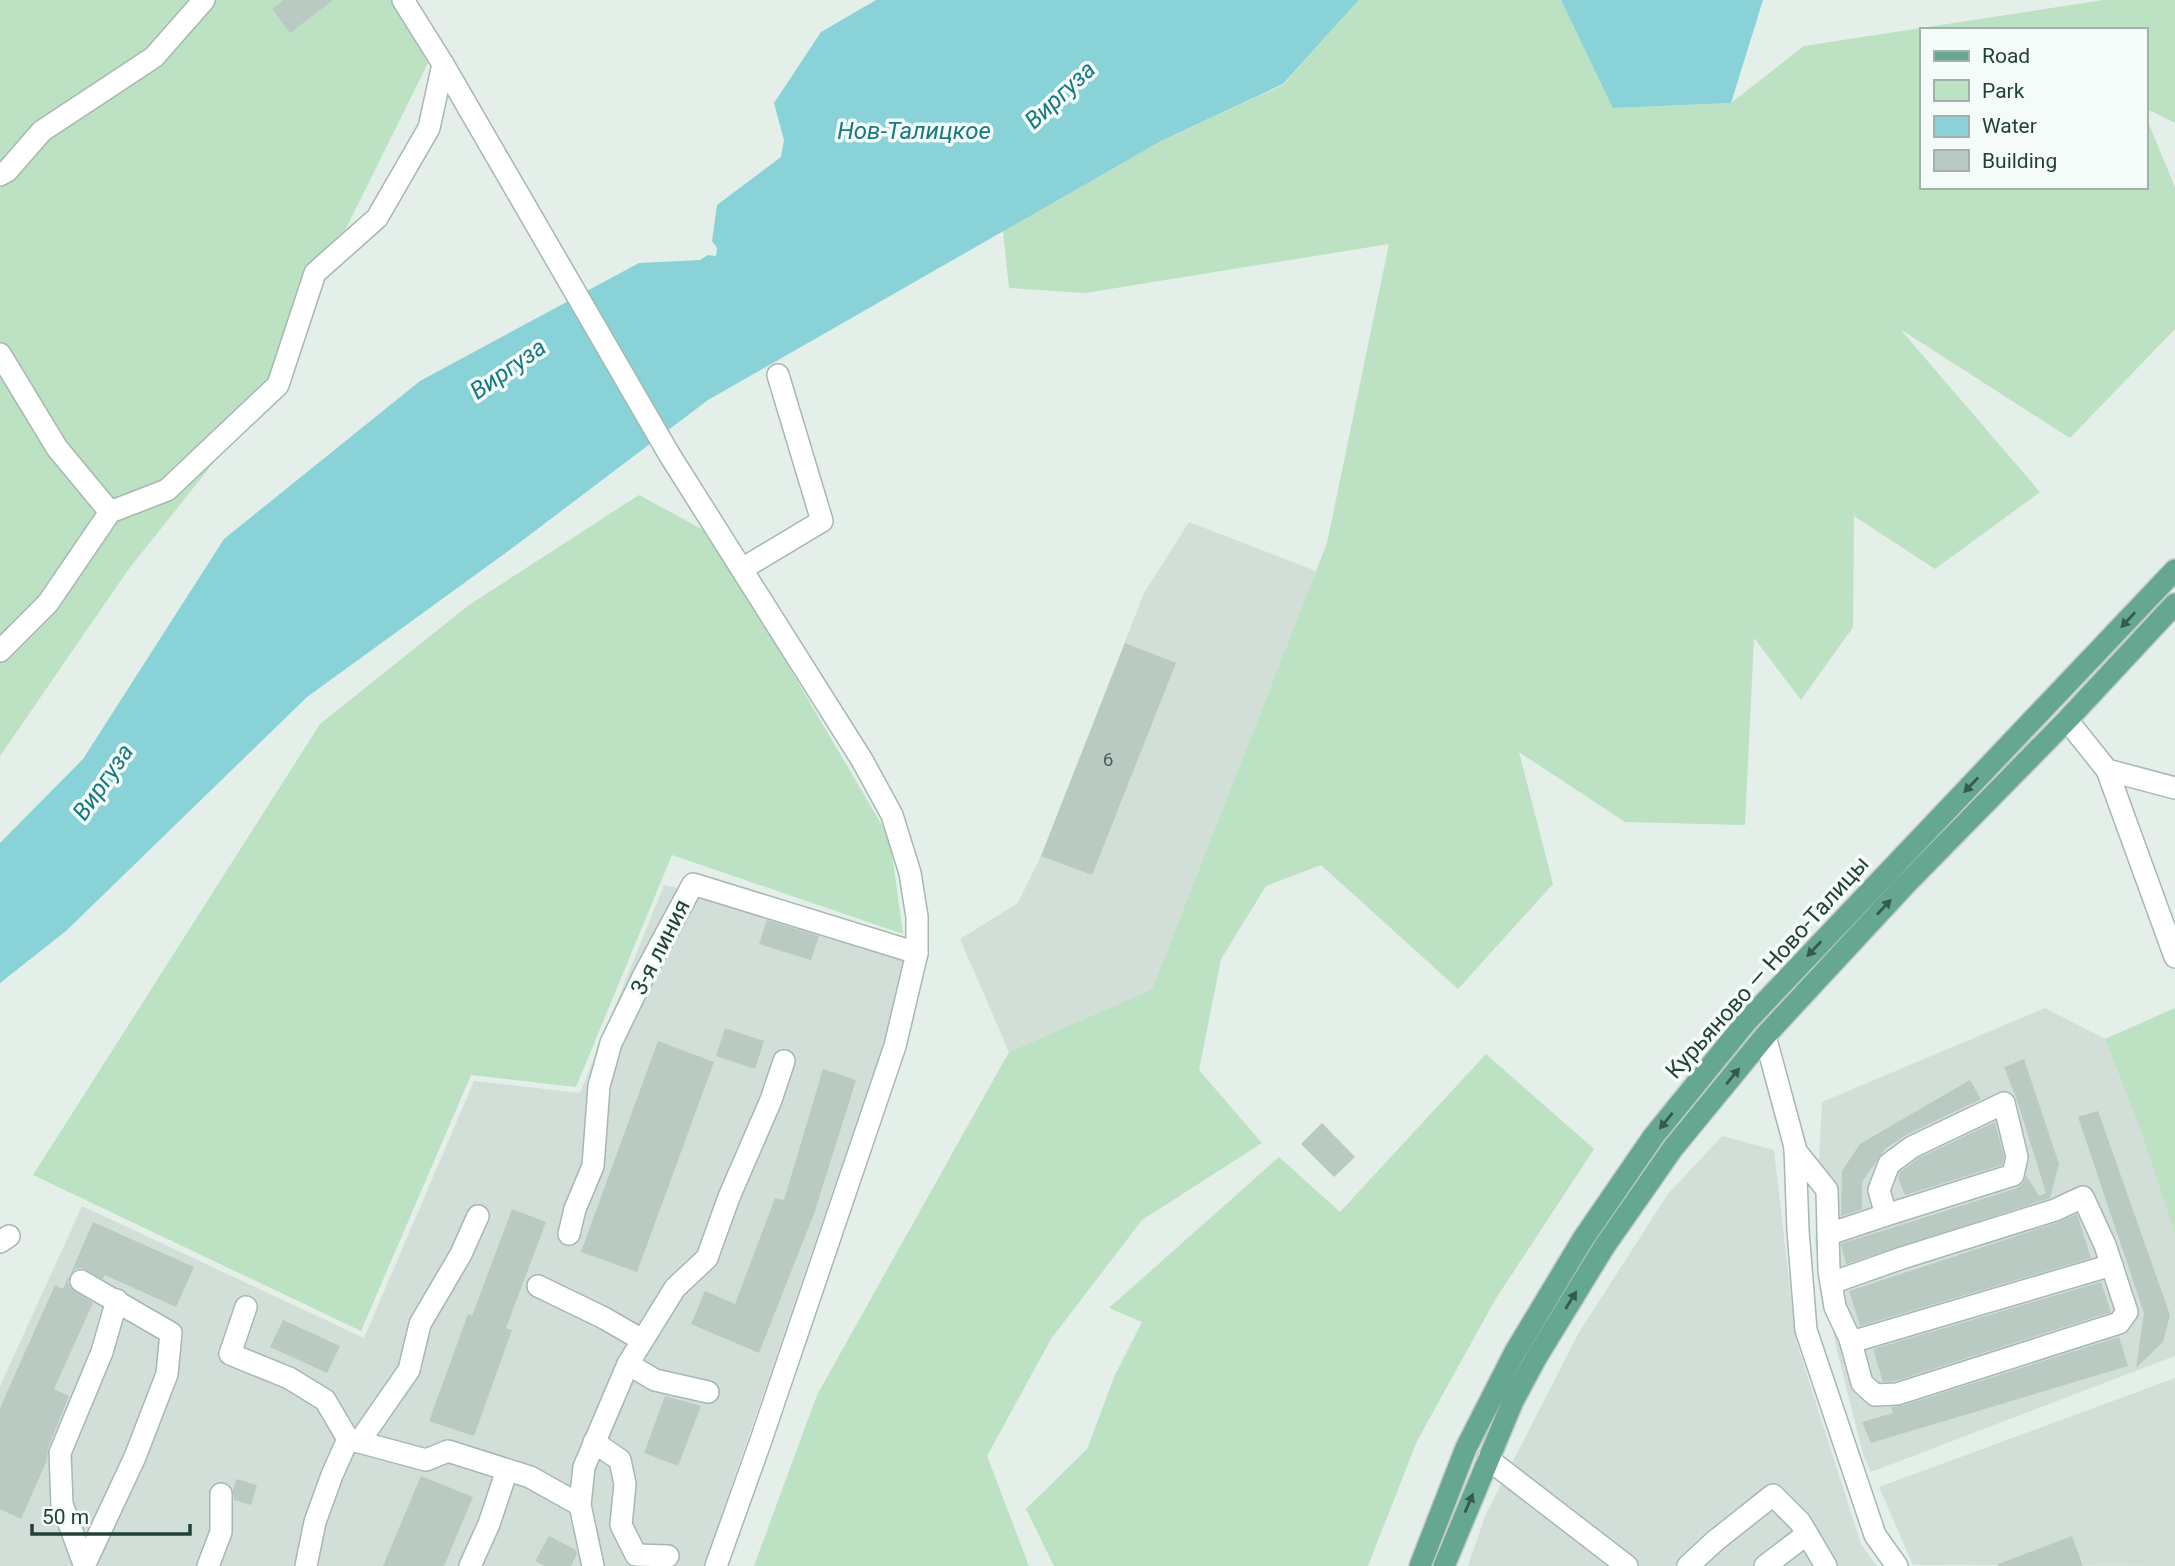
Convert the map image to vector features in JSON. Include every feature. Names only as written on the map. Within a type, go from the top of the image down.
[{"type":"main road","name":"Курьяново — Ново-Талицы","points":[[1420,1566],[1466,1448],[1515,1352],[1583,1239],[1653,1137],[1747,1021],[2175,570]]},
{"type":"main road","name":"Курьяново — Ново-Талицы","points":[[1444,1566],[1513,1401],[1536,1358],[1604,1247],[1673,1148],[1765,1035],[2175,604]]},
{"type":"street","points":[[0,175],[7,171],[42,131],[155,57],[204,0]]},
{"type":"street","points":[[403,0],[443,64],[669,454],[862,760],[892,815],[910,873],[918,917],[917,953],[895,1046],[716,1566]]},
{"type":"street","points":[[0,651],[48,603],[110,512],[167,490],[278,385],[315,273],[377,218],[429,128],[443,64]]},
{"type":"street","points":[[0,354],[57,448],[110,512]]},
{"type":"street","points":[[741,569],[822,521],[778,375]]},
{"type":"street","points":[[2067,720],[2107,770],[2175,957]]},
{"type":"street","points":[[2107,770],[2175,788]]},
{"type":"street","name":"3-я линия","points":[[569,1234],[575,1209],[593,1166],[599,1086],[611,1043],[693,884],[917,953]]},
{"type":"street","points":[[1765,1035],[1795,1150],[1806,1330],[1875,1535],[1897,1566]]},
{"type":"street","points":[[593,1566],[580,1505],[584,1466],[628,1364],[642,1340],[675,1288],[707,1258],[784,1061]]},
{"type":"street","points":[[1828,1231],[1835,1232],[2013,1175],[2017,1157],[2004,1103],[1912,1147],[1889,1164],[1880,1190],[1886,1215]]},
{"type":"street","points":[[1795,1150],[1827,1190],[1831,1283],[1835,1307],[1851,1342],[1862,1383],[1875,1395],[1897,1394],[2119,1323],[2127,1312],[2105,1245],[2083,1197],[2055,1210],[1831,1283]]},
{"type":"street","points":[[306,1566],[315,1521],[332,1475],[354,1440],[409,1370],[420,1324],[461,1254],[478,1216]]},
{"type":"street","points":[[1851,1342],[2112,1265]]},
{"type":"street","points":[[81,1281],[171,1333],[167,1374],[135,1457],[84,1565]]},
{"type":"street","points":[[538,1286],[642,1340]]},
{"type":"street","points":[[84,1565],[62,1504],[60,1452],[102,1352],[117,1300]]},
{"type":"street","points":[[246,1307],[230,1354],[289,1378],[325,1400],[354,1440],[426,1460],[447,1451],[530,1477],[580,1505]]},
{"type":"street","points":[[628,1364],[655,1380],[708,1392]]},
{"type":"street","points":[[594,1442],[620,1460],[625,1484],[621,1525],[636,1555],[668,1556]]},
{"type":"street","points":[[1488,1459],[1627,1566]]},
{"type":"street","points":[[470,1566],[489,1524],[507,1470]]},
{"type":"street","points":[[208,1566],[221,1532],[221,1494]]},
{"type":"street","points":[[1688,1566],[1773,1494],[1800,1522],[1826,1566]]},
{"type":"street","points":[[1765,1566],[1807,1534]]},
{"type":"shaded area","points":[[1189,522],[1316,571],[1152,989],[1009,1052],[960,939],[1018,903],[1041,856],[1144,593]]},
{"type":"shaded area","points":[[664,885],[714,895],[914,955],[704,1566],[0,1566],[0,1386],[82,1206],[364,1338],[474,1081],[580,1093]]},
{"type":"shaded area","points":[[2045,1008],[2105,1039],[2141,1131],[2175,1235],[2175,1356],[1871,1472],[1863,1454],[1837,1351],[1815,1243],[1822,1102]]},
{"type":"shaded area","points":[[1722,1136],[1774,1150],[1796,1340],[1861,1544],[1877,1566],[1468,1566],[1485,1516],[1578,1334],[1668,1194]]},
{"type":"shaded area","points":[[2175,1378],[2175,1566],[1913,1565],[1879,1487]]},
{"type":"green space","points":[[0,0],[398,0],[432,55],[257,408],[128,570],[0,756]]},
{"type":"green space","points":[[1359,0],[1561,0],[1614,108],[1731,103],[1804,46],[1920,28],[1920,189],[2147,189],[2147,120],[2175,187],[2175,329],[2070,438],[1900,329],[2040,492],[1935,569],[1854,516],[1853,627],[1801,700],[1754,638],[1745,825],[1625,822],[1519,752],[1553,884],[1458,989],[1321,865],[1266,886],[1221,959],[1199,1070],[1262,1143],[1142,1220],[1051,1339],[987,1456],[1029,1566],[754,1566],[817,1395],[1009,1052],[1152,989],[1327,543],[1389,244],[1085,293],[1009,288],[1003,231],[1161,141],[1283,85]]},
{"type":"green space","points":[[2104,0],[2175,0],[2175,123],[2147,109],[2147,28],[1921,28]]},
{"type":"green space","points":[[639,495],[711,534],[890,839],[903,934],[672,855],[576,1087],[471,1075],[361,1331],[33,1175],[320,724],[469,605]]},
{"type":"green space","points":[[2175,1008],[2175,1235],[2141,1131],[2105,1039]]},
{"type":"green space","points":[[1486,1054],[1594,1149],[1495,1300],[1417,1441],[1368,1566],[1054,1566],[1026,1509],[1087,1449],[1115,1375],[1142,1322],[1109,1308],[1279,1157],[1340,1212]]},
{"type":"water","name":"Нов-Талицкое","points":[[876,0],[1359,0],[1283,84],[1161,141],[708,400],[515,546],[307,697],[66,931],[0,983],[0,843],[83,759],[224,539],[420,381],[639,263],[700,260],[708,255],[716,256],[717,248],[712,241],[717,205],[781,157],[784,140],[774,103],[821,32]]},
{"type":"water","points":[[1561,0],[1763,0],[1731,103],[1613,108]]},
{"type":"building","points":[[284,0],[333,0],[290,33],[272,9]]},
{"type":"building","points":[[1125,643],[1176,663],[1092,875],[1041,856]]},
{"type":"building","points":[[767,920],[819,936],[811,960],[759,944]]},
{"type":"building","points":[[725,1028],[764,1041],[755,1069],[716,1056]]},
{"type":"building","points":[[658,1041],[714,1062],[637,1272],[581,1252]]},
{"type":"building","points":[[2024,1059],[2059,1164],[2050,1198],[1846,1264],[1841,1244],[2017,1188],[2026,1175],[2039,1196],[2046,1193],[2004,1067]]},
{"type":"building","points":[[823,1069],[856,1080],[815,1211],[759,1353],[691,1324],[705,1291],[735,1304],[775,1198],[784,1200]]},
{"type":"building","points":[[1970,1080],[1981,1099],[1906,1135],[1885,1149],[1862,1182],[1862,1209],[1841,1216],[1842,1171],[1860,1144]]},
{"type":"building","points":[[2098,1111],[2170,1315],[2163,1342],[2136,1368],[2144,1313],[2078,1117]]},
{"type":"building","points":[[1995,1122],[2004,1157],[2002,1165],[1905,1195],[1898,1178],[1900,1172],[1919,1158]]},
{"type":"building","points":[[1322,1123],[1355,1157],[1334,1177],[1301,1144]]},
{"type":"building","points":[[512,1209],[546,1222],[506,1328],[512,1330],[474,1436],[429,1421],[468,1314],[472,1316]]},
{"type":"building","points":[[2077,1214],[2091,1258],[1860,1326],[1849,1291]]},
{"type":"building","points":[[93,1222],[194,1267],[176,1307],[105,1275],[103,1279],[82,1268],[75,1269],[70,1275]]},
{"type":"building","points":[[69,1275],[70,1288],[93,1303],[54,1389],[69,1396],[48,1448],[47,1460],[21,1519],[0,1509],[0,1408],[55,1285],[63,1289]]},
{"type":"building","points":[[2101,1282],[2111,1312],[1895,1381],[1883,1382],[1873,1349]]},
{"type":"building","points":[[283,1320],[340,1346],[327,1373],[270,1347]]},
{"type":"building","points":[[2119,1337],[2128,1366],[1871,1443],[1862,1422],[1893,1413],[1891,1407]]},
{"type":"building","points":[[665,1396],[701,1406],[678,1466],[644,1453]]},
{"type":"building","points":[[421,1476],[473,1497],[444,1566],[383,1566]]},
{"type":"building","points":[[236,1479],[257,1485],[251,1505],[234,1500]]},
{"type":"building","points":[[549,1536],[576,1550],[577,1554],[571,1566],[545,1566],[535,1561]]},
{"type":"building","points":[[2072,1536],[2083,1566],[1998,1566],[1998,1564]]},
{"type":"water label","name":"Виргуза","points":[[1060,95]]},
{"type":"water label","name":"Виргуза","points":[[508,369]]},
{"type":"water label","name":"Виргуза","points":[[103,782]]}]
